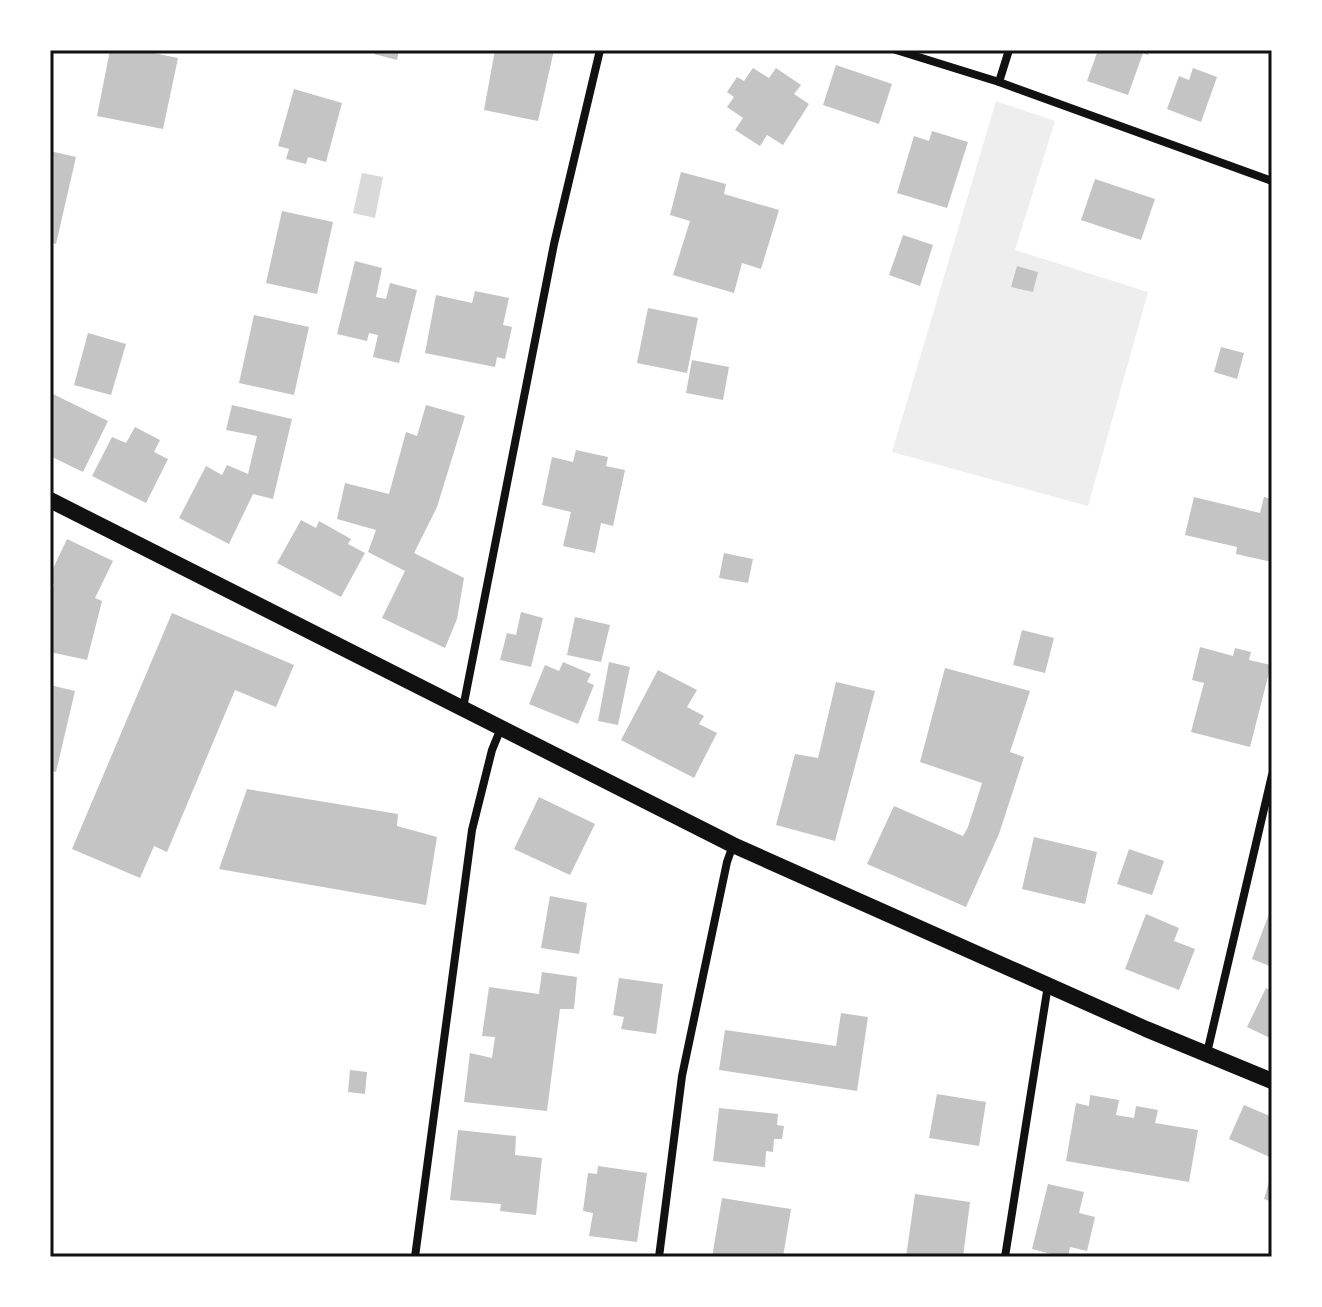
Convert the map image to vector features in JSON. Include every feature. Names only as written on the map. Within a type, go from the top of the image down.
[{"type":"main road","points":[[50,500],[733,845],[1272,1081]]},
{"type":"street","points":[[463,708],[554,244],[600,50]]},
{"type":"street","points":[[896,50],[999,82],[1272,181]]},
{"type":"street","points":[[999,82],[1009,50]]},
{"type":"street","points":[[415,1257],[472,830],[492,750],[501,727]]},
{"type":"street","points":[[1207,1053],[1272,775]]},
{"type":"street","points":[[659,1257],[682,1076],[733,845]]},
{"type":"street","points":[[1005,1257],[1048,984]]},
{"type":"shaded area","points":[[996,101],[1055,121],[1015,250],[1148,292],[1088,506],[892,452]]},
{"type":"shaded area","points":[[362,173],[383,177],[375,218],[353,213]]},
{"type":"building","points":[[110,50],[139,50],[178,58],[163,129],[97,116]]},
{"type":"building","points":[[375,50],[399,50],[397,60],[374,54]]},
{"type":"building","points":[[495,50],[554,50],[538,121],[484,110]]},
{"type":"building","points":[[1098,50],[1150,50],[1148,55],[1143,53],[1128,95],[1087,81]]},
{"type":"building","points":[[836,65],[892,84],[879,124],[823,105]]},
{"type":"building","points":[[753,68],[769,78],[776,68],[801,85],[794,94],[809,104],[783,145],[767,135],[760,146],[735,130],[743,118],[727,107],[734,97],[727,92],[737,77],[744,81]]},
{"type":"building","points":[[1193,68],[1217,77],[1201,122],[1167,109],[1179,76],[1189,80]]},
{"type":"building","points":[[294,89],[342,103],[326,162],[308,157],[306,164],[286,159],[289,149],[278,146]]},
{"type":"building","points":[[932,131],[968,142],[947,208],[897,193],[914,136],[929,141]]},
{"type":"building","points":[[50,151],[76,157],[56,244],[50,242]]},
{"type":"building","points":[[681,172],[726,184],[724,194],[779,210],[761,269],[742,263],[734,293],[673,275],[690,221],[670,215]]},
{"type":"building","points":[[1095,179],[1155,199],[1141,240],[1081,220]]},
{"type":"building","points":[[282,211],[333,222],[317,294],[266,283]]},
{"type":"building","points":[[903,235],[933,245],[920,286],[889,275]]},
{"type":"building","points":[[355,261],[382,268],[376,297],[386,299],[390,283],[417,290],[399,363],[373,357],[378,335],[369,333],[367,341],[337,334]]},
{"type":"building","points":[[1017,266],[1038,272],[1033,292],[1011,287]]},
{"type":"building","points":[[475,291],[509,298],[503,325],[512,327],[505,359],[497,357],[495,367],[425,353],[436,295],[472,303]]},
{"type":"building","points":[[648,308],[698,318],[687,373],[637,363]]},
{"type":"building","points":[[254,315],[309,327],[294,395],[239,383]]},
{"type":"building","points":[[88,333],[126,344],[111,395],[74,385]]},
{"type":"building","points":[[1221,347],[1244,353],[1237,379],[1214,372]]},
{"type":"building","points":[[692,360],[729,367],[723,400],[686,393]]},
{"type":"building","points":[[53,394],[108,421],[83,472],[50,456],[50,400]]},
{"type":"building","points":[[232,405],[292,419],[273,499],[253,494],[229,544],[179,518],[206,466],[222,475],[227,465],[248,474],[257,436],[226,430]]},
{"type":"building","points":[[426,405],[465,416],[437,507],[414,553],[464,578],[457,619],[445,648],[382,618],[405,571],[368,552],[376,530],[337,519],[345,483],[389,494],[406,432],[417,436]]},
{"type":"building","points":[[135,427],[160,440],[154,452],[168,459],[146,503],[92,476],[112,437],[126,443]]},
{"type":"building","points":[[576,450],[608,457],[606,466],[625,470],[613,526],[601,523],[595,553],[563,546],[571,512],[542,505],[552,457],[573,462]]},
{"type":"building","points":[[1194,497],[1260,513],[1264,497],[1272,499],[1272,562],[1236,554],[1237,547],[1185,535]]},
{"type":"building","points":[[301,520],[316,528],[319,521],[351,539],[348,544],[365,553],[341,597],[277,563]]},
{"type":"building","points":[[67,539],[113,561],[95,598],[102,601],[87,660],[50,652],[50,601],[54,584],[50,582],[50,575]]},
{"type":"building","points":[[724,553],[753,559],[748,583],[719,578]]},
{"type":"building","points":[[521,612],[543,618],[531,667],[500,660],[507,633],[516,635]]},
{"type":"building","points":[[172,613],[294,665],[276,707],[235,690],[167,852],[154,846],[140,878],[72,849]]},
{"type":"building","points":[[575,617],[610,625],[601,662],[567,655]]},
{"type":"building","points":[[1022,630],[1054,638],[1045,673],[1013,665]]},
{"type":"building","points":[[1200,647],[1233,656],[1235,648],[1251,652],[1249,660],[1271,665],[1250,747],[1191,732],[1204,683],[1192,680]]},
{"type":"building","points":[[563,662],[591,674],[587,682],[594,685],[578,724],[529,704],[545,665],[559,671]]},
{"type":"building","points":[[609,662],[630,667],[618,725],[598,721]]},
{"type":"building","points":[[945,668],[1030,691],[1010,752],[1024,757],[999,834],[966,907],[867,864],[894,806],[963,836],[968,827],[982,783],[920,762]]},
{"type":"building","points":[[658,670],[697,690],[687,707],[704,716],[699,724],[717,733],[694,778],[621,740]]},
{"type":"building","points":[[836,682],[875,691],[835,841],[776,825],[795,754],[818,758]]},
{"type":"building","points":[[50,685],[75,691],[56,772],[50,770]]},
{"type":"building","points":[[247,789],[398,814],[397,826],[437,837],[426,905],[219,869]]},
{"type":"building","points":[[539,797],[595,824],[570,875],[514,849]]},
{"type":"building","points":[[1034,837],[1097,852],[1085,904],[1022,889]]},
{"type":"building","points":[[1129,849],[1164,861],[1152,895],[1117,884]]},
{"type":"building","points":[[550,896],[587,903],[579,954],[541,948]]},
{"type":"building","points":[[1146,914],[1179,928],[1174,941],[1195,949],[1179,990],[1125,969]]},
{"type":"building","points":[[1269,914],[1272,915],[1272,967],[1252,959]]},
{"type":"building","points":[[542,972],[577,977],[574,1009],[560,1009],[547,1111],[464,1102],[470,1053],[492,1058],[495,1037],[482,1036],[489,987],[539,994]]},
{"type":"building","points":[[619,978],[663,984],[656,1034],[621,1029],[624,1017],[613,1015]]},
{"type":"building","points":[[1266,988],[1272,991],[1272,1039],[1247,1027]]},
{"type":"building","points":[[841,1013],[868,1017],[857,1091],[719,1070],[725,1030],[836,1046]]},
{"type":"building","points":[[350,1070],[367,1072],[365,1094],[348,1092]]},
{"type":"building","points":[[937,1094],[986,1102],[979,1146],[929,1138]]},
{"type":"building","points":[[1090,1095],[1119,1100],[1116,1115],[1134,1118],[1136,1106],[1158,1110],[1155,1123],[1198,1130],[1189,1182],[1066,1161],[1076,1103],[1089,1106]]},
{"type":"building","points":[[1244,1105],[1272,1117],[1272,1158],[1229,1139]]},
{"type":"building","points":[[719,1108],[778,1114],[777,1125],[784,1126],[782,1139],[774,1139],[773,1152],[766,1151],[765,1167],[713,1161]]},
{"type":"building","points":[[458,1130],[516,1136],[515,1155],[542,1158],[536,1215],[500,1211],[501,1204],[450,1200]]},
{"type":"building","points":[[598,1166],[647,1173],[637,1242],[589,1236],[593,1213],[583,1211],[588,1173],[597,1174]]},
{"type":"building","points":[[1272,1176],[1272,1202],[1264,1199]]},
{"type":"building","points":[[1048,1184],[1084,1192],[1079,1213],[1095,1217],[1087,1251],[1070,1247],[1068,1257],[1063,1257],[1032,1249]]},
{"type":"building","points":[[915,1194],[970,1202],[963,1257],[906,1257]]},
{"type":"building","points":[[722,1198],[791,1209],[783,1257],[712,1257]]}]
